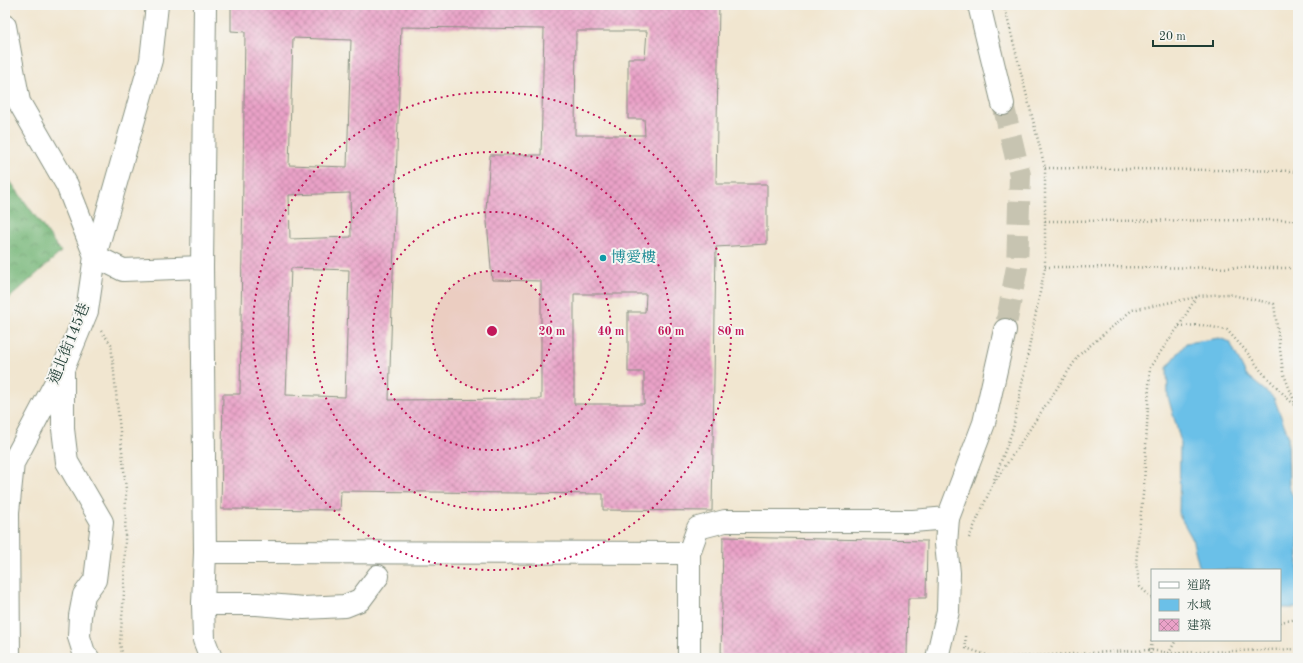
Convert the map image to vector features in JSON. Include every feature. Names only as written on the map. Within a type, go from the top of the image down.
[{"type":"street","name":"通北街145巷","points":[[9,658],[8,512],[12,463],[63,369],[87,311],[95,256],[151,60],[157,5]]},
{"type":"street","points":[[205,5],[202,267],[205,552],[203,604],[204,640],[211,658]]},
{"type":"street","points":[[979,5],[1003,104]]},
{"type":"street","points":[[5,26],[19,102],[66,185],[95,256],[123,270],[202,267]]},
{"type":"street","points":[[937,658],[948,611],[949,573],[946,544],[948,518],[984,423],[1005,330]]},
{"type":"street","points":[[63,369],[63,429],[67,462],[102,522],[95,580],[84,596],[80,616],[79,636],[84,656],[88,658]]},
{"type":"street","points":[[689,658],[689,553],[698,528],[725,521],[913,521],[948,518]]},
{"type":"street","points":[[205,552],[689,553]]},
{"type":"street","points":[[203,604],[257,604],[304,608],[344,606],[360,600],[378,576]]},
{"type":"path","points":[[968,546],[969,538],[991,488],[1014,428],[1045,267],[1045,168],[1004,5]]},
{"type":"path","points":[[1045,168],[1296,171],[1298,165]]},
{"type":"path","points":[[1045,221],[1298,220]]},
{"type":"path","points":[[1045,267],[1298,268]]},
{"type":"path","points":[[991,488],[1078,355],[1132,310],[1197,296],[1228,294],[1274,304],[1278,325],[1283,372],[1297,408],[1298,421]]},
{"type":"path","points":[[1151,597],[1140,587],[1136,564],[1144,485],[1150,367],[1179,326],[1197,296]]},
{"type":"path","points":[[87,311],[111,344],[120,422],[126,489],[124,586],[120,643],[123,658]]},
{"type":"path","points":[[1179,326],[1202,326],[1227,330],[1262,372],[1297,408]]},
{"type":"path","points":[[1281,622],[1298,619]]},
{"type":"path","points":[[965,634],[966,648],[995,658],[1150,650],[1169,653],[1298,649]]},
{"type":"path","points":[[1150,658],[1152,641]]},
{"type":"path","points":[[1169,658],[1169,653],[1175,641]]},
{"type":"green space","points":[[5,174],[61,252],[5,302]]},
{"type":"water","points":[[1219,338],[1230,342],[1246,375],[1274,398],[1288,435],[1289,487],[1298,509],[1298,608],[1281,608],[1281,569],[1200,569],[1192,538],[1179,515],[1180,439],[1168,397],[1167,368],[1186,343]]},
{"type":"building","name":"博愛樓","points":[[231,5],[719,5],[716,184],[767,184],[767,244],[716,247],[712,511],[603,510],[603,494],[341,491],[340,510],[221,509],[223,394],[240,394],[245,32],[231,31]],"holes":[[[401,27],[544,29],[541,155],[490,155],[486,210],[492,280],[541,281],[541,399],[389,400]],[[576,31],[647,31],[645,58],[628,58],[628,119],[644,119],[645,135],[575,135]],[[293,38],[351,40],[347,167],[289,165]],[[350,193],[351,237],[290,239],[289,195]],[[291,268],[349,270],[345,397],[286,395]],[[574,294],[646,294],[645,312],[628,312],[628,372],[644,372],[644,404],[574,404]]]},
{"type":"building","points":[[723,537],[927,541],[926,598],[908,598],[907,658],[721,658]]},
{"type":"tunnel","points":[[1003,104],[1020,175],[1017,267],[1005,330]]},
{"type":"place","name":"博愛樓","points":[[603,258]]}]
